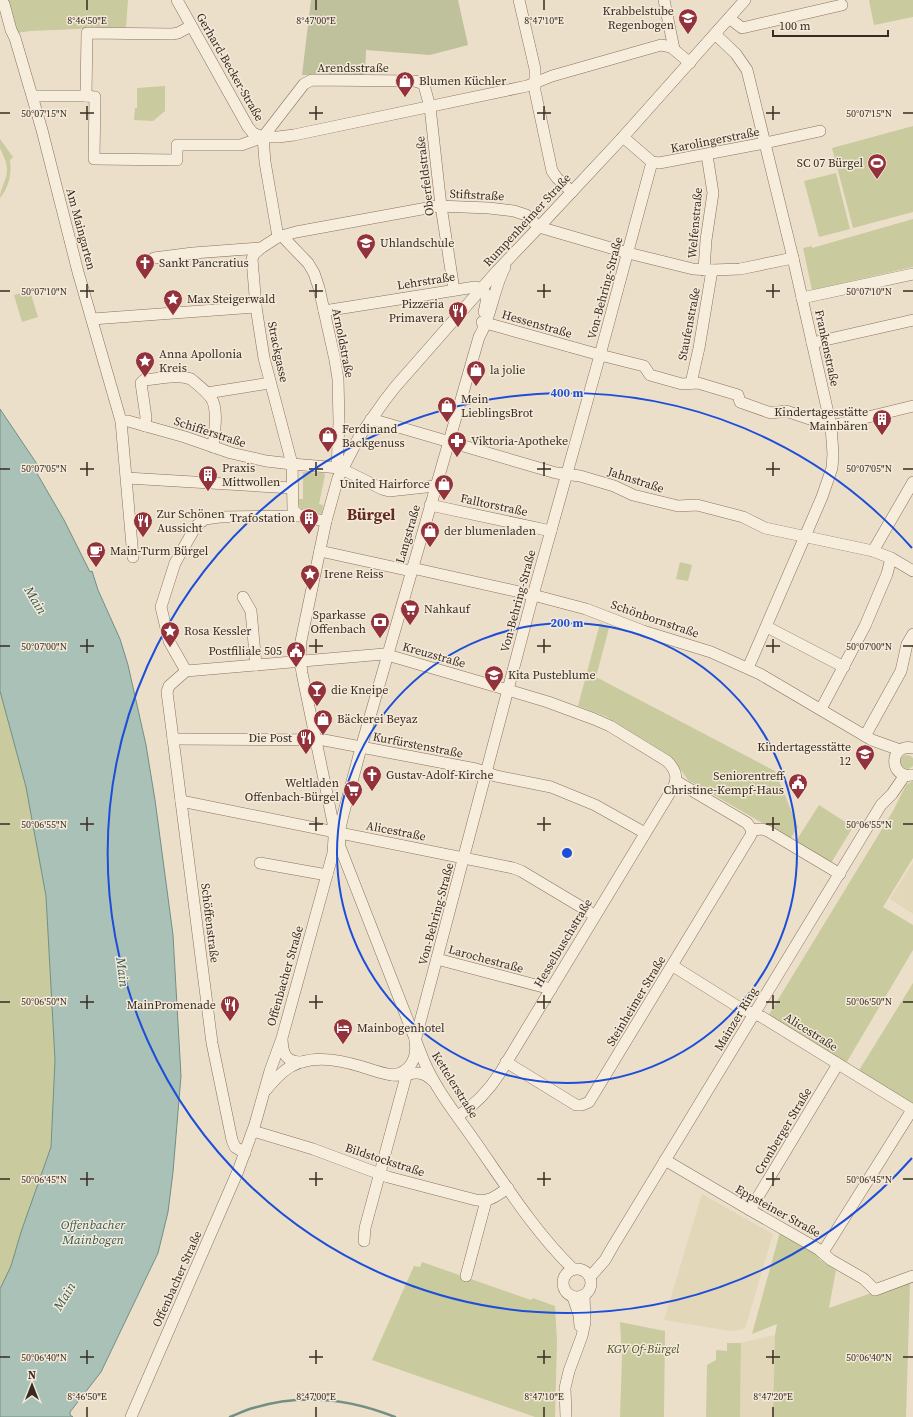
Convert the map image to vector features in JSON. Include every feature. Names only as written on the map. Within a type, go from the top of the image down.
[{"type":"street","name":"Gerhard-Becker-Straße","points":[[177,0],[249,129],[253,133],[263,136],[264,162],[280,237]]},
{"type":"street","points":[[519,0],[535,69],[534,83],[536,96],[552,171],[557,178],[572,192]]},
{"type":"street","points":[[664,0],[674,49]]},
{"type":"street","name":"Rumpenheimer Straße","points":[[339,468],[392,390],[481,288],[572,192],[690,63],[745,0]]},
{"type":"street","name":"Am Maingarten","points":[[4,4],[33,96],[78,272],[121,421],[133,557]]},
{"type":"street","points":[[729,18],[742,28],[842,5]]},
{"type":"street","points":[[86,96],[87,33],[172,34],[191,26]]},
{"type":"street","name":"Frankenstraße","points":[[715,34],[736,54],[748,70],[831,426],[833,454],[830,474],[822,497],[748,668]]},
{"type":"street","points":[[33,96],[95,97],[94,159],[177,160],[177,145],[241,146],[263,136],[278,137],[294,135],[430,107],[534,83],[552,76],[658,45],[667,45],[690,63]]},
{"type":"street","name":"Arendsstraße","points":[[263,136],[304,84],[312,80],[419,82],[423,84],[425,88],[430,107]]},
{"type":"street","name":"Oberfeldstraße","points":[[430,107],[441,206],[454,290]]},
{"type":"street","name":"Karolingerstraße","points":[[652,162],[663,163],[707,155],[820,131]]},
{"type":"street","points":[[623,136],[652,162]]},
{"type":"street","name":"Welfenstraße","points":[[707,155],[713,193],[706,240],[708,270]]},
{"type":"street","name":"Von-Behring-Straße","points":[[364,1241],[366,1228],[407,1072],[415,1057],[415,1041],[533,595],[652,162]]},
{"type":"street","name":"Stiftstraße","points":[[154,258],[193,253],[261,248],[280,237],[304,230],[434,206],[441,206],[489,208],[514,211],[526,215],[539,227],[680,266],[708,270],[747,268],[793,258]]},
{"type":"street","name":"Arnoldstraße","points":[[280,237],[303,257],[312,269],[316,279],[338,379],[339,468]]},
{"type":"street","name":"Strackgasse","points":[[261,248],[254,254],[252,259],[256,307],[264,358],[292,464],[293,509],[296,514],[303,516]]},
{"type":"street","name":"Langstraße","points":[[336,833],[479,337],[502,272],[519,249]]},
{"type":"street","name":"Staufenstraße","points":[[691,383],[699,348],[708,270]]},
{"type":"street","points":[[802,298],[913,274]]},
{"type":"street","name":"Lehrstraße","points":[[324,311],[454,290],[475,287],[481,288]]},
{"type":"street","points":[[481,288],[486,293],[484,322]]},
{"type":"street","points":[[92,319],[256,307]]},
{"type":"street","points":[[812,343],[913,320]]},
{"type":"street","name":"Hessenstraße","points":[[484,322],[644,366],[650,375],[682,384],[698,383],[738,395],[740,402],[771,413],[786,411],[831,426]]},
{"type":"street","points":[[145,426],[146,417],[141,383],[144,380],[176,377],[188,378],[211,397],[215,407],[213,448]]},
{"type":"street","points":[[207,393],[270,383]]},
{"type":"street","points":[[831,426],[913,406]]},
{"type":"street","name":"Jahnstraße","points":[[371,419],[556,473],[586,478],[614,486],[633,495],[678,506],[697,505],[746,519],[762,527],[873,551],[891,558],[913,571]]},
{"type":"street","name":"Schifferstraße","points":[[121,421],[128,421],[186,437],[213,448],[258,460],[339,468]]},
{"type":"street","points":[[339,468],[389,491],[435,486]]},
{"type":"street","name":"Offenbacher Straße","points":[[131,1417],[245,1153],[253,1131],[282,1038],[333,853],[336,833],[330,810],[301,660],[301,641],[326,521],[338,478],[339,468]]},
{"type":"street","points":[[127,478],[292,488]]},
{"type":"street","points":[[873,551],[913,482]]},
{"type":"street","name":"Falltorstraße","points":[[430,504],[551,531]]},
{"type":"street","points":[[186,671],[169,641],[161,607],[175,563],[196,526],[205,519],[220,517],[303,516],[326,521]]},
{"type":"street","name":"Schönbornstraße","points":[[320,551],[533,595],[591,611],[643,631],[701,649],[748,668],[788,690],[869,738],[902,765]]},
{"type":"street","points":[[821,710],[870,615],[887,574],[891,558]]},
{"type":"street","points":[[243,597],[251,612],[256,665]]},
{"type":"street","points":[[767,627],[844,667]]},
{"type":"street","points":[[869,738],[901,671],[907,644],[913,634]]},
{"type":"street","name":"Kreuzstraße","points":[[186,671],[301,660],[381,654],[388,655],[548,702],[603,722],[667,761],[673,766],[676,777]]},
{"type":"street","name":"Schöffenstraße","points":[[186,671],[168,688],[173,739],[214,1055],[232,1140],[235,1147],[245,1153]]},
{"type":"street","name":"Kurfürstenstraße","points":[[173,739],[316,740],[476,769],[486,773],[558,789],[595,805],[645,833]]},
{"type":"street","points":[[902,765],[903,748],[913,747]]},
{"type":"street","name":"Mainzer Ring","points":[[578,1273],[605,1260],[881,805],[892,794],[902,765]]},
{"type":"street","points":[[676,777],[747,823],[752,830],[762,829],[768,831],[840,874]]},
{"type":"street","name":"Hesselbuschstraße","points":[[458,1116],[482,1096],[496,1078],[645,833],[676,777]]},
{"type":"street","name":"Alicestraße","points":[[181,801],[517,869],[594,916]]},
{"type":"street","points":[[330,810],[334,813],[339,813],[342,812],[345,806]]},
{"type":"street","name":"Steinheimer Straße","points":[[506,1062],[576,1105],[586,1104],[591,1100],[752,835],[752,830]]},
{"type":"street","name":"Kettelerstraße","points":[[336,833],[355,886],[425,1064],[438,1087],[544,1238],[578,1273]]},
{"type":"street","points":[[260,863],[327,874]]},
{"type":"street","name":"Kettelerstraße","points":[[327,874],[335,867],[346,868],[355,886]]},
{"type":"street","name":"Larochestraße","points":[[437,959],[551,989]]},
{"type":"street","name":"Alicestraße","points":[[673,966],[740,1008],[762,1017],[913,1110]]},
{"type":"street","points":[[282,1038],[283,1051],[287,1058],[294,1061],[305,1062]]},
{"type":"street","points":[[264,1092],[284,1071],[291,1066],[321,1059],[338,1060],[392,1075],[407,1072],[425,1074],[438,1087]]},
{"type":"street","name":"Cronberger Straße","points":[[750,1210],[838,1064]]},
{"type":"street","points":[[823,1252],[913,1110]]},
{"type":"street","name":"Bildstockstraße","points":[[253,1131],[313,1149],[380,1174],[476,1200],[486,1201]]},
{"type":"street","name":"Eppsteiner Straße","points":[[665,1160],[823,1252],[831,1260],[868,1283],[875,1290],[913,1276]]},
{"type":"street","points":[[466,1276],[486,1201],[508,1188]]},
{"type":"street","points":[[578,1273],[591,1281],[590,1289],[584,1295],[581,1297],[573,1297],[569,1295],[563,1289],[562,1280],[578,1273]]},
{"type":"street","points":[[566,1417],[565,1388],[585,1322],[584,1295]]},
{"type":"street","points":[[573,1297],[579,1315],[582,1336]]},
{"type":"shaded area","points":[[913,862],[913,914],[890,899]]},
{"type":"shaded area","points":[[702,1194],[773,1234],[745,1329],[730,1331],[664,1320]]},
{"type":"shaded area","points":[[775,1335],[773,1417],[740,1417],[741,1343]]},
{"type":"green space","points":[[8,0],[128,0],[126,27],[30,31],[17,33]]},
{"type":"green space","points":[[311,0],[458,0],[468,45],[430,55],[366,50],[365,74],[361,76],[302,75]]},
{"type":"green space","points":[[869,0],[913,0],[913,17],[874,25]]},
{"type":"green space","points":[[165,86],[165,111],[153,121],[134,120],[135,108],[137,108],[137,88]]},
{"type":"green space","name":"SC 07 Bürgel","points":[[913,126],[913,212],[853,228],[832,148]]},
{"type":"green space","points":[[0,139],[13,157],[10,160],[11,170],[8,185],[0,198],[6,177],[7,167],[0,148]]},
{"type":"green space","points":[[836,173],[850,229],[819,237],[804,181]]},
{"type":"green space","points":[[913,219],[913,267],[812,290],[803,248],[812,246],[812,248]]},
{"type":"green space","points":[[30,291],[38,317],[22,322],[14,295]]},
{"type":"green space","points":[[303,472],[323,473],[325,475],[319,504],[323,505],[322,514],[302,509],[297,504],[297,499],[303,499]]},
{"type":"green space","points":[[680,562],[692,565],[688,581],[676,579]]},
{"type":"green space","points":[[600,623],[609,628],[596,677],[775,771],[798,827],[790,839],[688,780],[674,760],[667,754],[607,717],[578,706]]},
{"type":"green space","points":[[0,691],[26,787],[46,896],[55,1060],[51,1147],[21,1232],[11,1266],[0,1289]]},
{"type":"green space","points":[[907,755],[912,757],[914,762],[912,767],[907,769],[902,767],[900,762],[902,757]]},
{"type":"green space","points":[[913,781],[913,858],[883,907],[913,925],[913,950],[845,1065],[768,1016],[893,811],[906,785]]},
{"type":"green space","points":[[819,805],[853,827],[831,863],[796,841]]},
{"type":"green space","points":[[913,983],[913,1106],[858,1072]]},
{"type":"green space","points":[[780,1232],[820,1256],[819,1259],[836,1270],[829,1308],[908,1280],[910,1285],[906,1417],[773,1417],[775,1335],[777,1324],[752,1334]]},
{"type":"green space","points":[[422,1262],[531,1300],[533,1298],[555,1306],[557,1341],[555,1417],[535,1417],[372,1360],[414,1266],[420,1267]]},
{"type":"green space","name":"KGV Of-Bürgel","points":[[620,1322],[665,1331],[664,1417],[620,1417],[622,1358]]},
{"type":"green space","points":[[727,1343],[741,1343],[740,1417],[706,1417],[707,1365],[716,1360],[716,1350],[727,1351]]},
{"type":"water","name":"Offenbacher Mainbogen","points":[[0,409],[39,467],[35,470],[64,520],[90,572],[92,571],[98,590],[120,639],[128,665],[146,745],[173,935],[181,1076],[168,1212],[158,1253],[101,1372],[70,1412],[70,1415],[73,1417],[0,1417],[0,1289],[11,1266],[21,1232],[51,1147],[55,1060],[46,896],[26,787],[0,691]]},
{"type":"waterway","points":[[230,1417],[271,1403],[307,1399],[360,1405],[395,1417]]},
{"type":"place","name":"Krabbelstube Regenbogen","points":[[688,35]]},
{"type":"place","name":"Blumen Küchler","points":[[405,98]]},
{"type":"place","name":"SC 07 Bürgel","points":[[877,180]]},
{"type":"place","name":"Uhlandschule","points":[[366,260]]},
{"type":"place","name":"Sankt Pancratius","points":[[145,280]]},
{"type":"place","name":"Max Steigerwald","points":[[173,316]]},
{"type":"place","name":"Pizzeria Primavera","points":[[458,328]]},
{"type":"place","name":"Anna Apollonia Kreis","points":[[145,378]]},
{"type":"place","name":"la jolie","points":[[476,387]]},
{"type":"place","name":"Mein LieblingsBrot","points":[[447,423]]},
{"type":"place","name":"Kindertagesstätte Mainbären","points":[[882,436]]},
{"type":"place","name":"Ferdinand Backgenuss","points":[[328,453]]},
{"type":"place","name":"Viktoria-Apotheke","points":[[457,458]]},
{"type":"place","name":"Praxis Mittwollen","points":[[208,492]]},
{"type":"place","name":"United Hairforce","points":[[444,501]]},
{"type":"place","name":"Trafostation","points":[[309,535]]},
{"type":"place","name":"Zur Schönen Aussicht","points":[[143,538]]},
{"type":"place","name":"der blumenladen","points":[[430,548]]},
{"type":"place","name":"Main-Turm Bürgel","points":[[96,568]]},
{"type":"place","name":"Irene Reiss","points":[[310,591]]},
{"type":"place","name":"Nahkauf","points":[[410,626]]},
{"type":"place","name":"Sparkasse Offenbach","points":[[380,639]]},
{"type":"place","name":"Rosa Kessler","points":[[170,648]]},
{"type":"place","name":"Postfiliale 505","points":[[296,668]]},
{"type":"place","name":"Kita Pusteblume","points":[[494,692]]},
{"type":"place","name":"die Kneipe","points":[[317,707]]},
{"type":"place","name":"Bäckerei Beyaz","points":[[323,736]]},
{"type":"place","name":"Die Post","points":[[306,755]]},
{"type":"place","name":"Kindertagesstätte 12","points":[[865,771]]},
{"type":"place","name":"Gustav-Adolf-Kirche","points":[[372,792]]},
{"type":"place","name":"Seniorentreff Christine-Kempf-Haus","points":[[798,800]]},
{"type":"place","name":"Weltladen Offenbach-Bürgel","points":[[353,807]]},
{"type":"place","name":"MainPromenade","points":[[230,1022]]},
{"type":"place","name":"Mainbogenhotel","points":[[343,1045]]},
{"type":"district","name":"Bürgel","points":[[371,514]]},
{"type":"water label","name":"Main","points":[[36,600]]},
{"type":"water label","name":"Main","points":[[123,972]]},
{"type":"water label","name":"Main","points":[[64,1296]]}]
